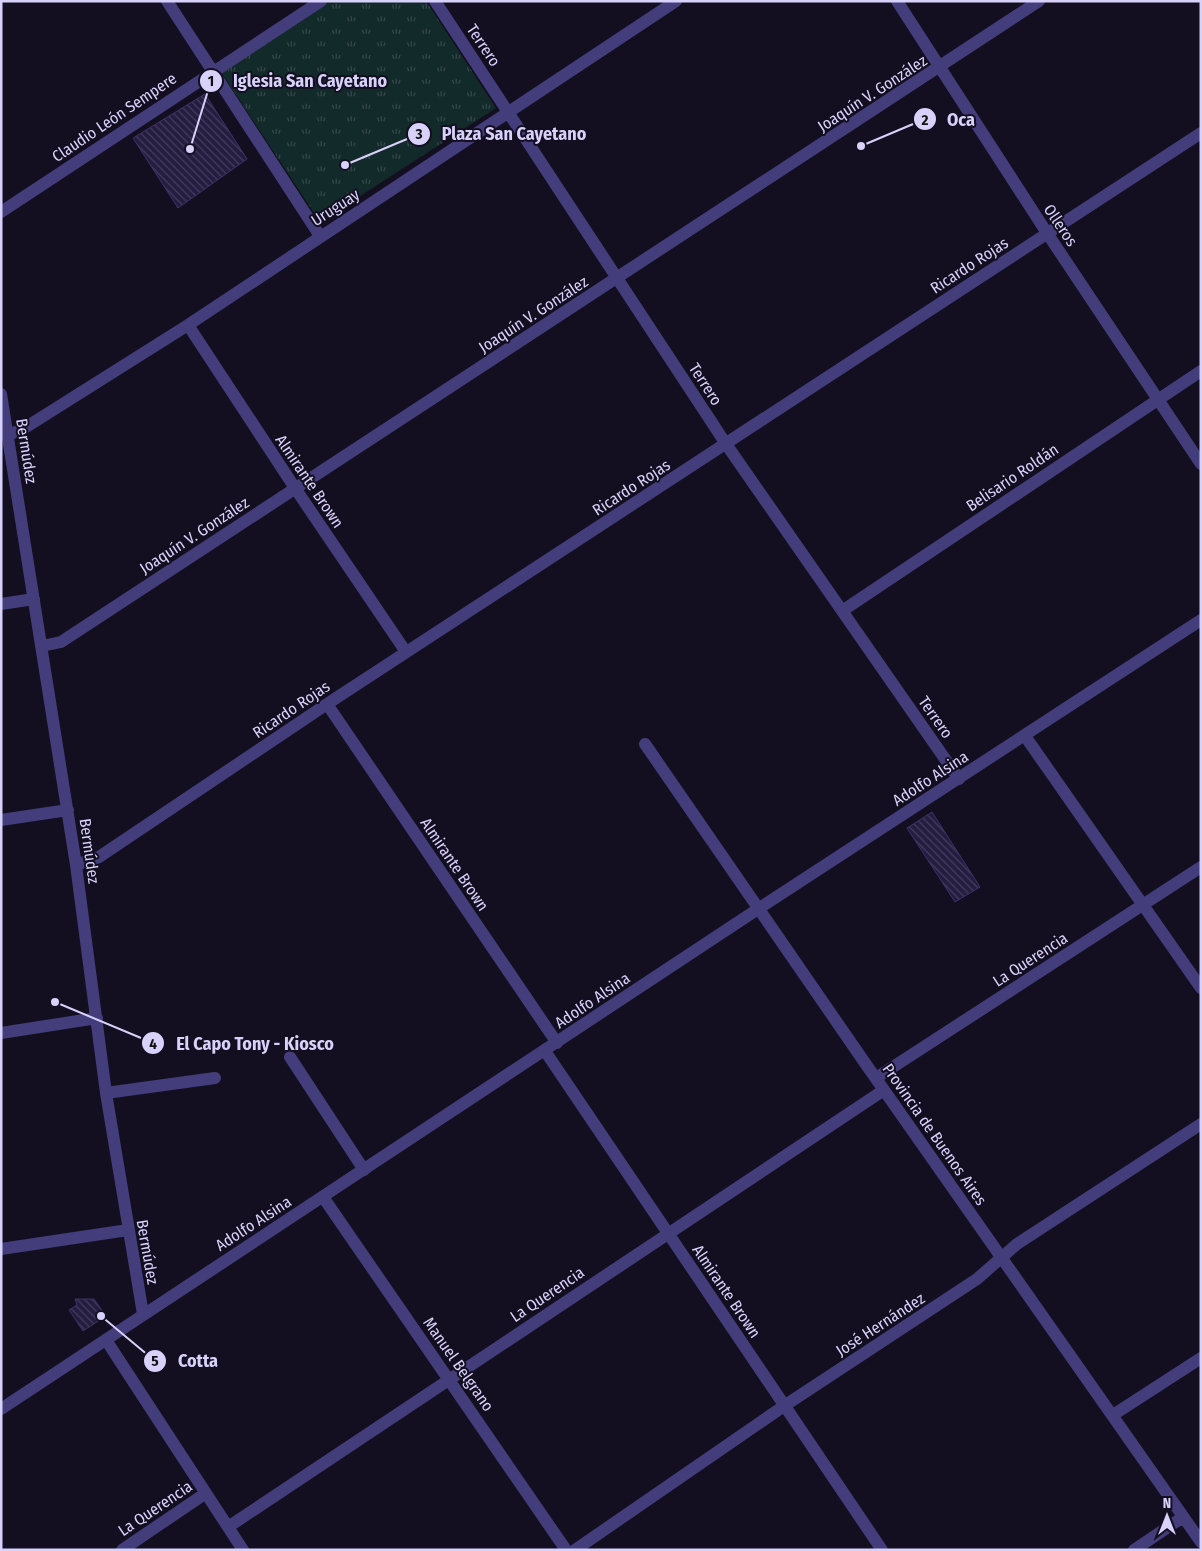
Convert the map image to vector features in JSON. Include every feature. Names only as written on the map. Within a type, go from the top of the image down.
[{"type":"street","points":[[167,1],[320,236]]},
{"type":"street","name":"Claudio León Sempere","points":[[1,212],[212,70],[321,1]]},
{"type":"street","name":"Terrero","points":[[435,1],[726,444],[959,779]]},
{"type":"street","name":"Uruguay","points":[[8,435],[24,429],[188,326],[320,236],[676,1]]},
{"type":"street","name":"Olleros","points":[[897,1],[1047,233],[1201,464]]},
{"type":"street","name":"Joaquín V. González","points":[[42,646],[62,642],[1039,1]]},
{"type":"street","name":"Ricardo Rojas","points":[[76,865],[99,857],[406,652],[1201,133]]},
{"type":"street","name":"Almirante Brown","points":[[188,326],[406,652]]},
{"type":"street","name":"Belisario Roldán","points":[[842,611],[1201,371]]},
{"type":"street","name":"Bermúdez","points":[[1,394],[68,810],[106,1093],[143,1314]]},
{"type":"street","points":[[1,604],[34,599]]},
{"type":"street","name":"Adolfo Alsina","points":[[1,1409],[758,909],[1201,620]]},
{"type":"street","name":"Almirante Brown","points":[[327,704],[557,1043]]},
{"type":"street","points":[[1025,736],[1201,988]]},
{"type":"street","name":"Provincia de Buenos Aires","points":[[645,744],[884,1090],[1201,1542]]},
{"type":"street","points":[[1,820],[68,810]]},
{"type":"street","name":"La Querencia","points":[[876,1078],[1201,867]]},
{"type":"street","points":[[1,1032],[97,1018]]},
{"type":"street","name":"Almirante Brown","points":[[545,1051],[882,1550]]},
{"type":"street","points":[[290,1057],[364,1170]]},
{"type":"street","points":[[106,1093],[215,1078]]},
{"type":"street","name":"La Querencia","points":[[228,1527],[450,1380],[667,1232],[884,1090]]},
{"type":"street","name":"José Hernández","points":[[575,1550],[784,1406],[977,1279],[1001,1257],[1201,1124]]},
{"type":"street","name":"Manuel Belgrano","points":[[323,1197],[566,1550]]},
{"type":"street","points":[[1,1249],[128,1230]]},
{"type":"street","points":[[106,1340],[243,1550]]},
{"type":"street","points":[[1113,1415],[1201,1358]]},
{"type":"street","name":"La Querencia","points":[[122,1550],[206,1493]]},
{"type":"street","points":[[1134,1550],[1183,1517]]},
{"type":"green space","points":[[329,1],[426,1],[496,108],[320,222],[221,72]]},
{"type":"building","points":[[205,94],[247,159],[178,208],[133,138]]},
{"type":"building","points":[[932,812],[980,887],[955,902],[907,828]]},
{"type":"building","points":[[75,1299],[94,1299],[106,1316],[83,1331],[69,1310],[77,1305]]},
{"type":"place","name":"Oca","points":[[861,146]]},
{"type":"place","name":"Iglesia San Cayetano","points":[[190,149]]},
{"type":"place","name":"Plaza San Cayetano","points":[[345,165]]},
{"type":"place","name":"El Capo Tony - Kiosco","points":[[55,1002]]},
{"type":"place","name":"Cotta","points":[[101,1316]]}]
